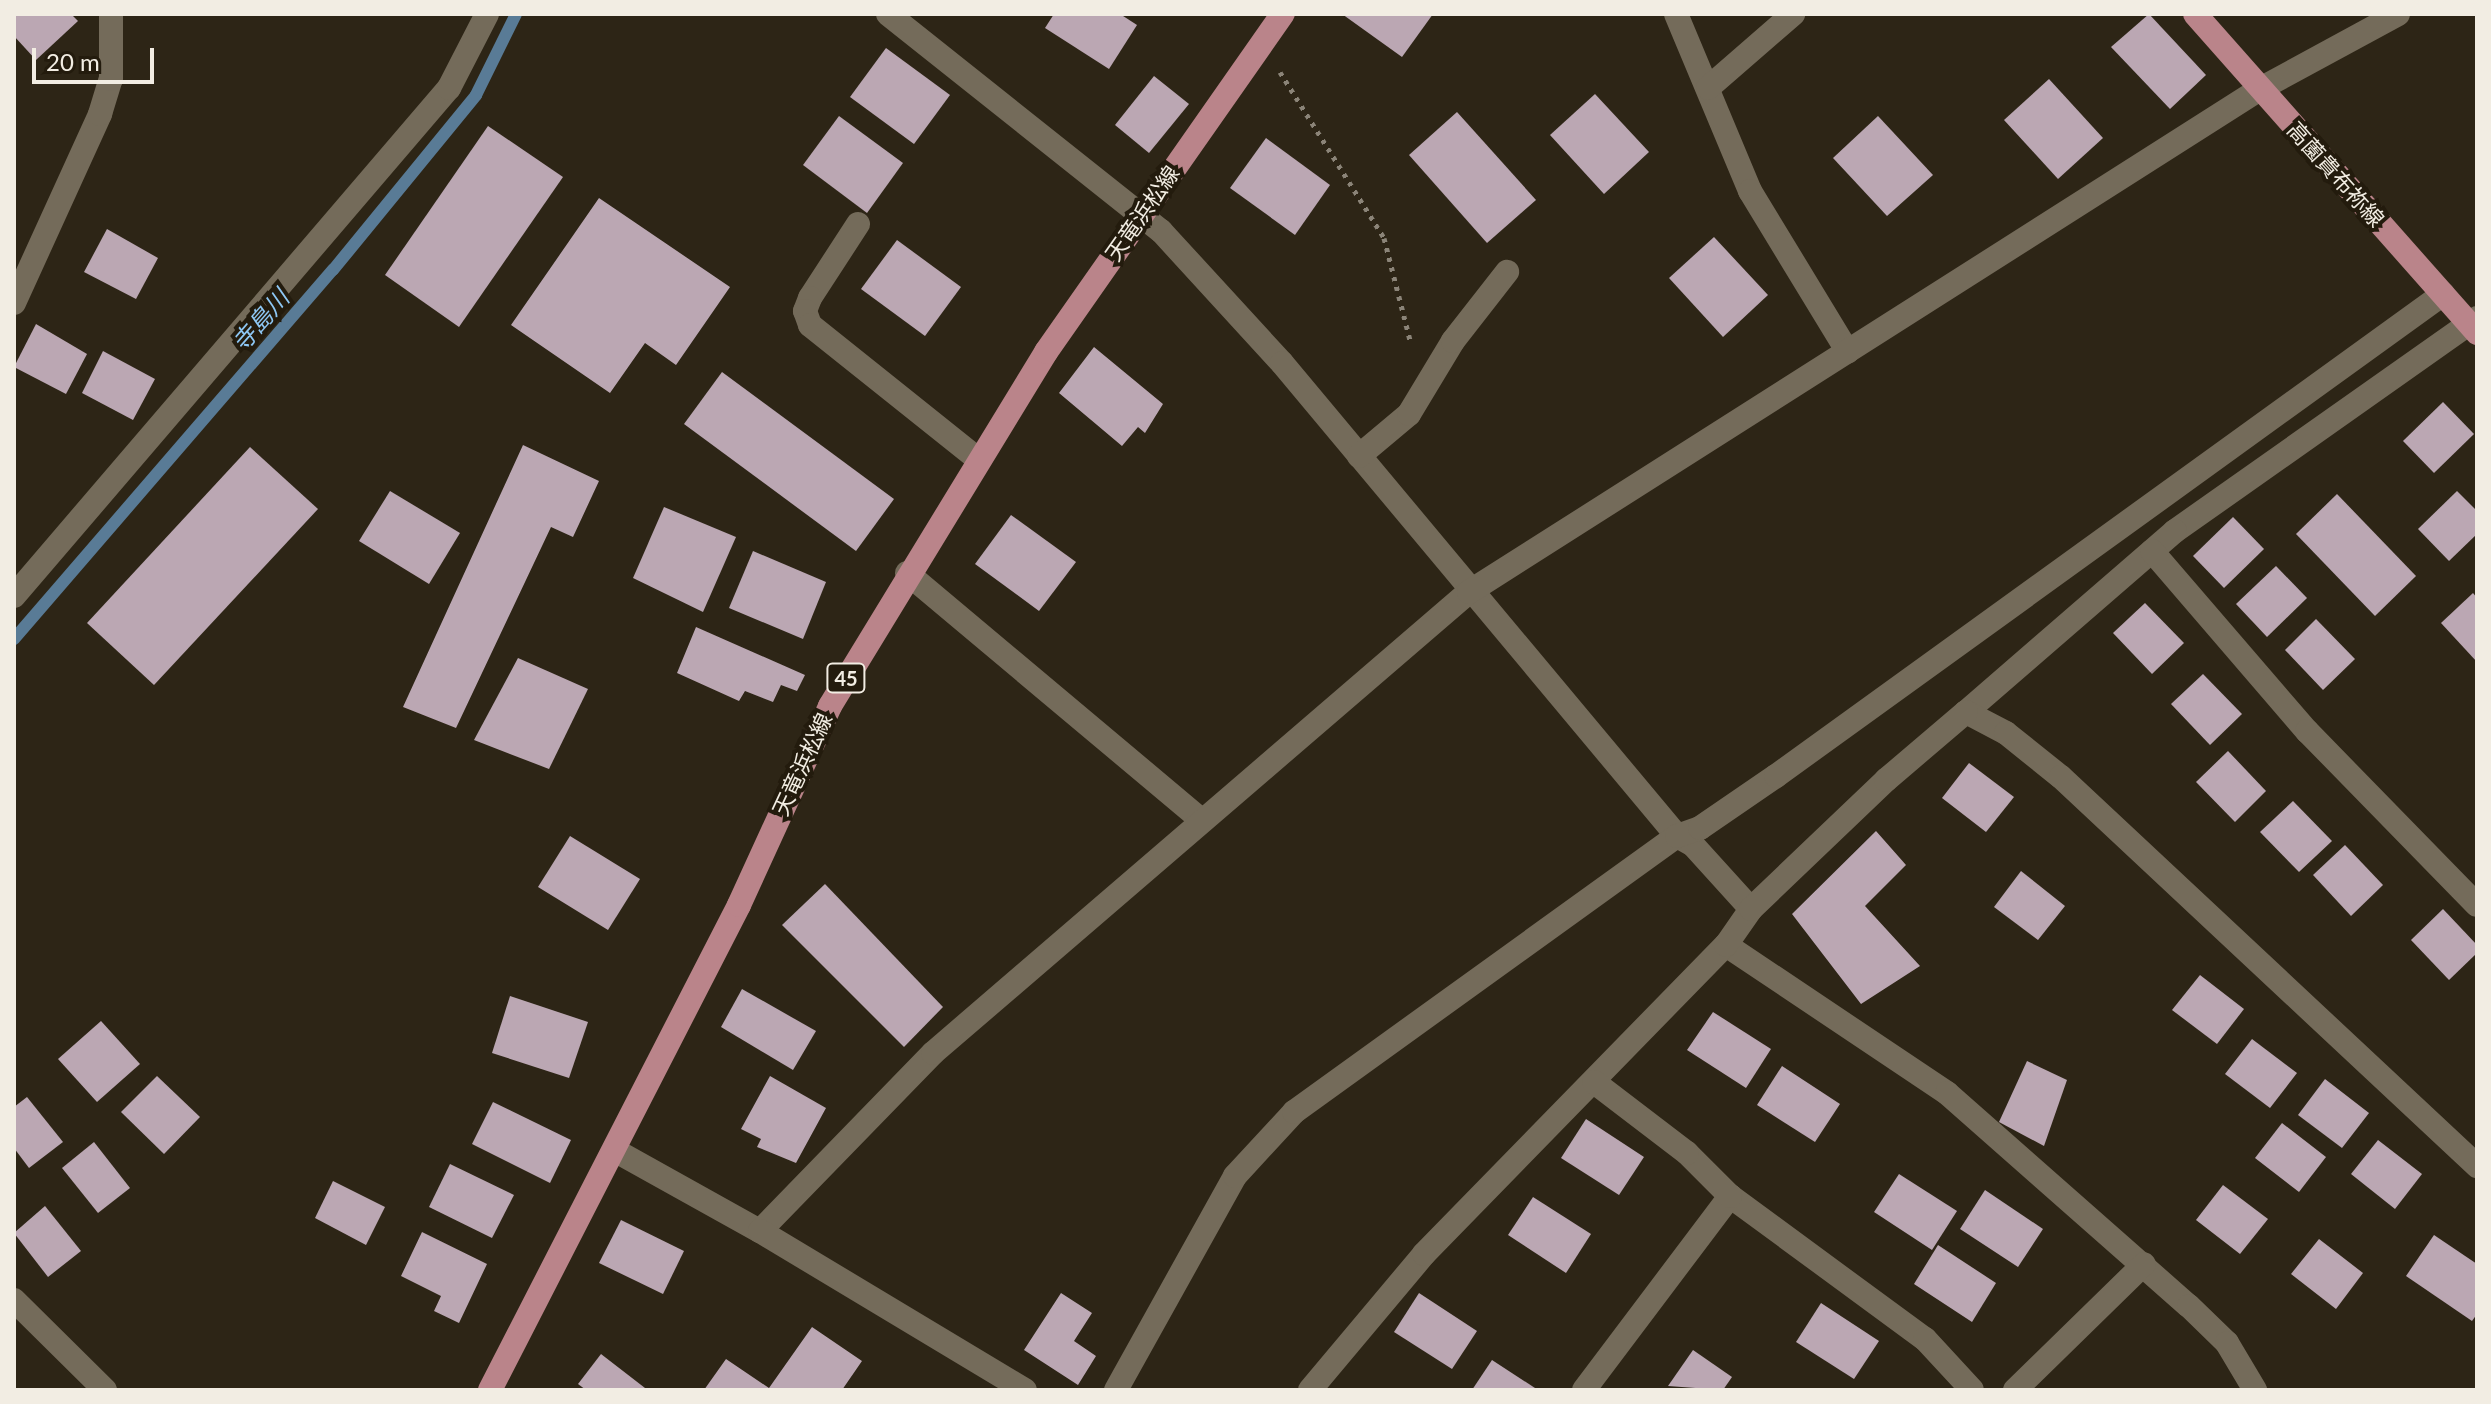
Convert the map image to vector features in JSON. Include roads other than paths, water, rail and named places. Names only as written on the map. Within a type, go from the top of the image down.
[{"type":"main road","name":"天竜浜松線","points":[[490,1390],[616,1151],[739,905],[830,706],[907,573],[979,460],[1142,213],[1283,14]]},
{"type":"main road","name":"高薗貴布祢線","points":[[2195,14],[2474,325]]},
{"type":"street","points":[[14,303],[100,114],[111,79],[111,14]]},
{"type":"street","points":[[14,596],[449,88],[487,14]]},
{"type":"street","points":[[888,14],[1142,213],[1216,290],[1359,456],[1469,592],[1677,836],[1693,845],[1751,909]]},
{"type":"street","points":[[1676,14],[1756,203],[1848,352]]},
{"type":"street","points":[[1708,88],[1793,14]]},
{"type":"street","points":[[760,1231],[933,1053],[1469,592],[2260,89],[2398,14]]},
{"type":"street","points":[[858,224],[810,298],[805,311],[810,325],[979,460]]},
{"type":"street","points":[[1359,456],[1409,414],[1422,390],[1507,272]]},
{"type":"street","points":[[1116,1390],[1231,1183],[1278,1125],[1677,836],[1700,828],[1776,776],[2443,294]]},
{"type":"street","points":[[1310,1390],[1424,1254],[1726,945],[1751,909],[1886,780],[2152,551],[2474,325]]},
{"type":"street","points":[[2152,551],[2307,731],[2477,905]]},
{"type":"street","points":[[907,573],[1201,820]]},
{"type":"street","points":[[1966,712],[2006,733],[2061,777],[2477,1166]]},
{"type":"street","points":[[1726,945],[1947,1093],[2144,1264],[2227,1343],[2255,1390]]},
{"type":"street","points":[[1594,1082],[1687,1153],[1730,1196],[1925,1339],[1972,1390]]},
{"type":"street","points":[[616,1151],[760,1231],[1025,1390]]},
{"type":"street","points":[[1584,1390],[1730,1196]]},
{"type":"street","points":[[2015,1390],[2144,1264]]},
{"type":"street","points":[[14,1300],[105,1390]]},
{"type":"waterway","name":"寺島川","points":[[14,639],[333,270],[476,95],[516,14]]}]
